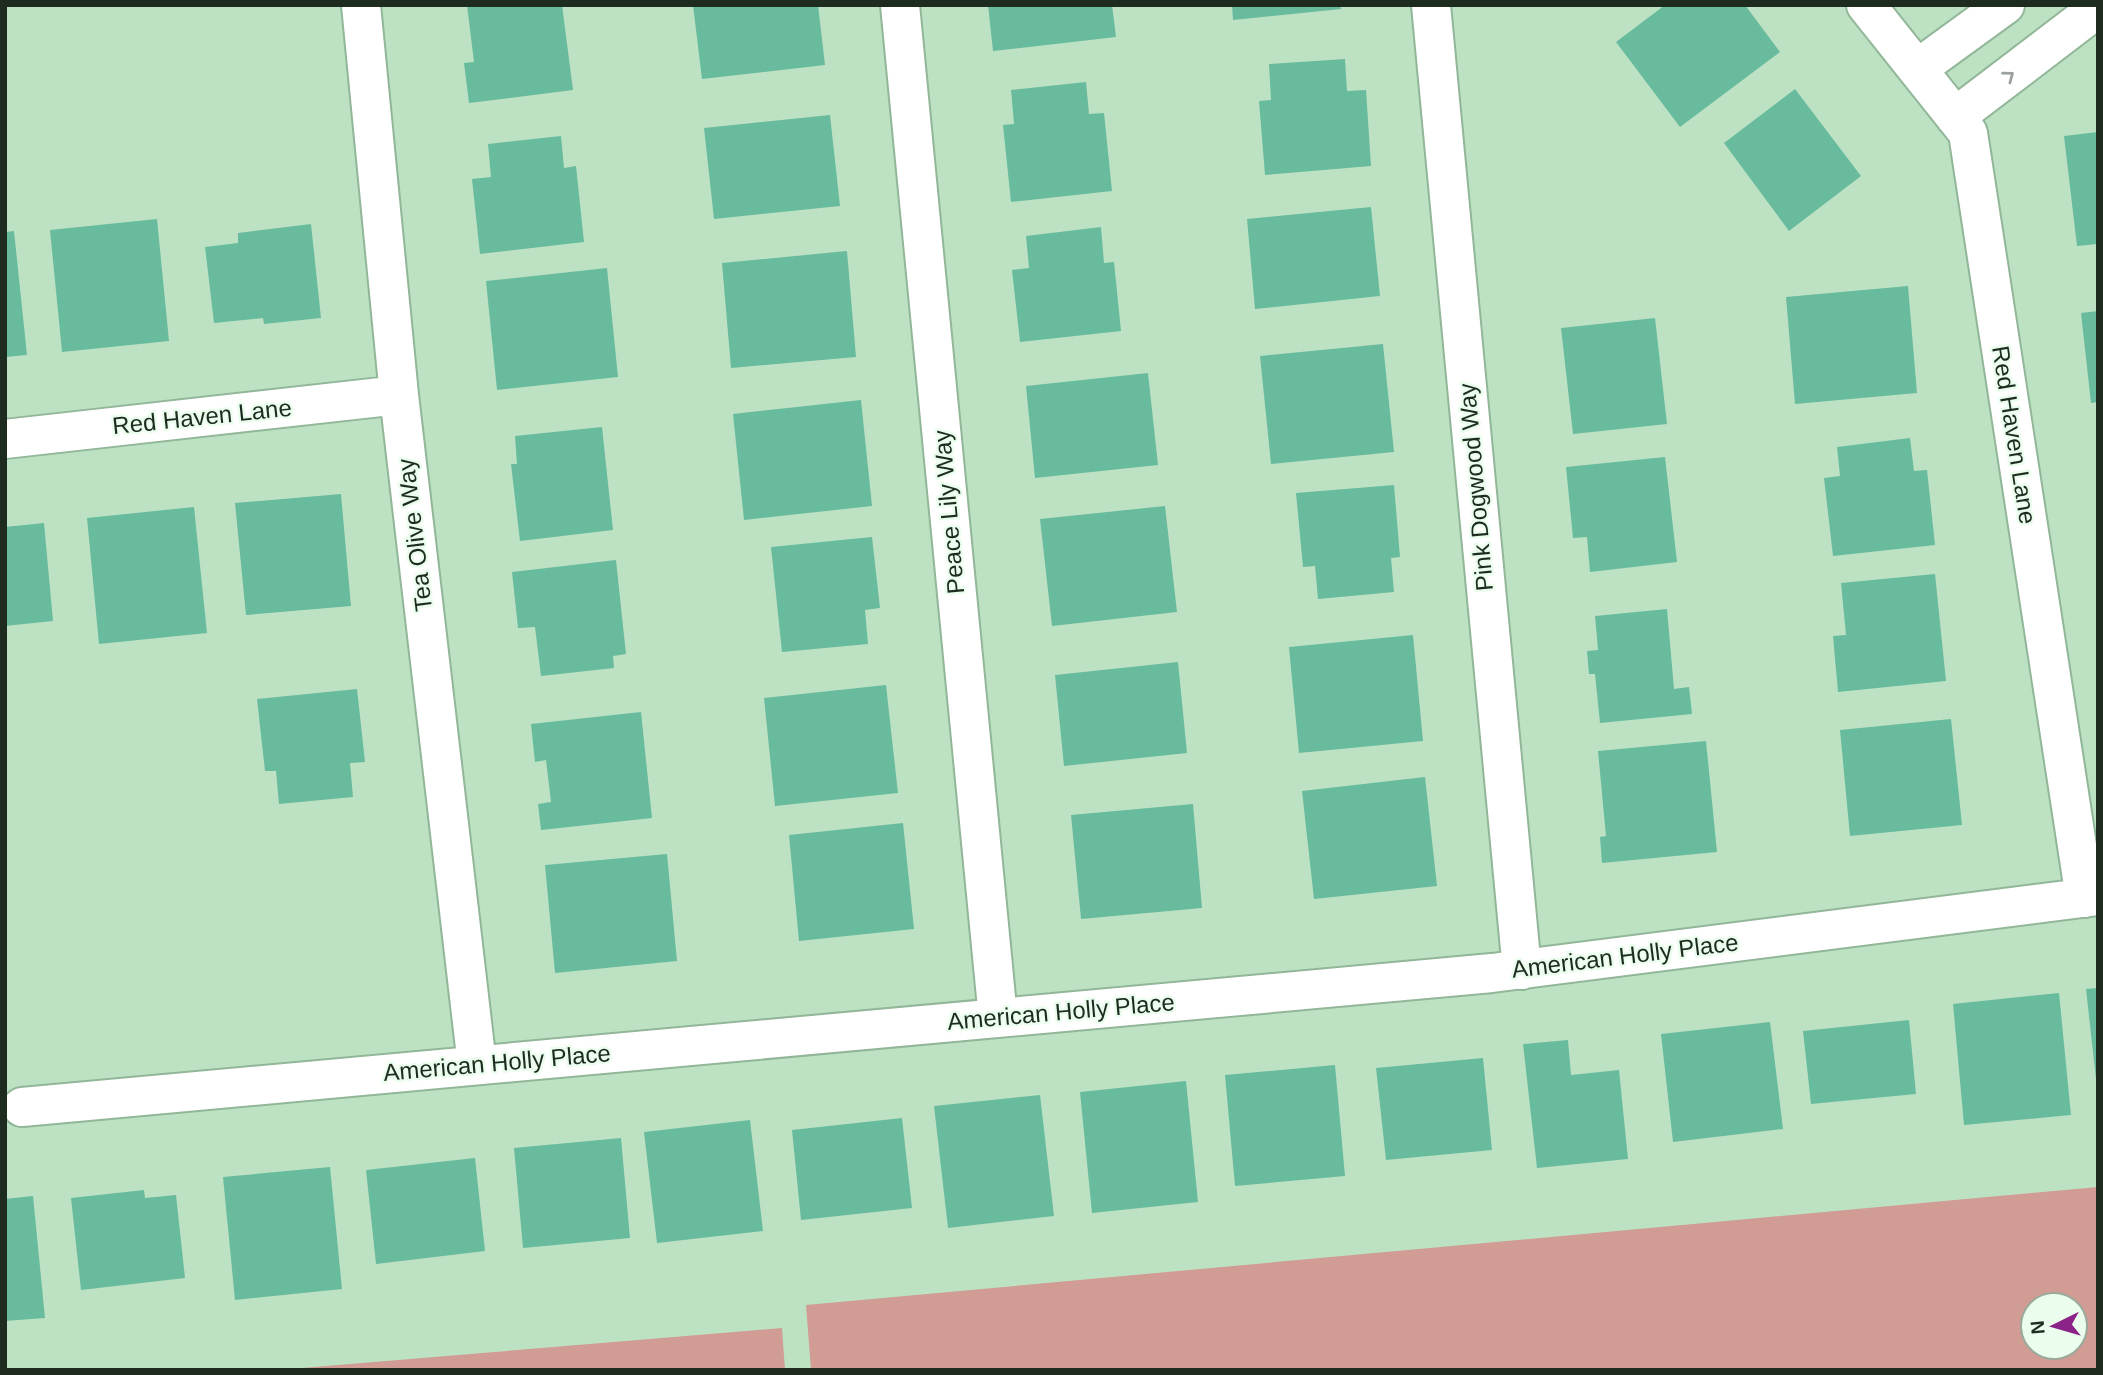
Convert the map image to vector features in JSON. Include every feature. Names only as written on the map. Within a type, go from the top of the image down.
[{"type":"street","name":"Tea Olive Way","points":[[361,5],[399,395],[477,1065]]},
{"type":"street","name":"Peace Lily Way","points":[[900,5],[998,1018]]},
{"type":"street","name":"Pink Dogwood Way","points":[[1431,5],[1522,970]]},
{"type":"street","name":"Red Haven Lane","points":[[1866,5],[1968,133],[2091,897]]},
{"type":"street","points":[[1917,69],[2005,5]]},
{"type":"street","points":[[1955,117],[2090,9]]},
{"type":"street","name":"Red Haven Lane","points":[[5,439],[399,395]]},
{"type":"street","name":"American Holly Place","points":[[22,1107],[1522,970],[2091,897]]},
{"type":"shaded area","points":[[2098,1187],[2098,1370],[811,1370],[806,1305]]},
{"type":"shaded area","points":[[782,1328],[785,1370],[278,1370]]},
{"type":"building","points":[[467,5],[562,5],[573,90],[469,103],[464,63],[474,62]]},
{"type":"building","points":[[693,5],[818,5],[825,65],[702,79]]},
{"type":"building","points":[[988,5],[1112,5],[1116,37],[993,51]]},
{"type":"building","points":[[1232,5],[1340,5],[1341,9],[1233,20]]},
{"type":"building","points":[[1665,5],[1745,5],[1780,52],[1680,127],[1616,42]]},
{"type":"building","points":[[1345,59],[1347,91],[1366,90],[1371,166],[1265,175],[1259,101],[1271,100],[1269,64]]},
{"type":"building","points":[[1086,82],[1089,114],[1104,113],[1112,191],[1011,202],[1003,125],[1014,124],[1011,90]]},
{"type":"building","points":[[1795,89],[1861,176],[1789,231],[1724,143]]},
{"type":"building","points":[[830,115],[840,206],[714,219],[704,128]]},
{"type":"building","points":[[2098,132],[2098,244],[2077,246],[2064,136]]},
{"type":"building","points":[[561,136],[564,168],[576,166],[584,242],[480,254],[472,179],[491,177],[488,144]]},
{"type":"building","points":[[1371,207],[1380,296],[1255,309],[1247,219]]},
{"type":"building","points":[[157,219],[169,341],[62,352],[50,230]]},
{"type":"building","points":[[311,224],[321,318],[264,324],[263,318],[214,323],[205,247],[238,243],[238,233]]},
{"type":"building","points":[[1101,227],[1104,263],[1114,262],[1121,331],[1020,342],[1012,270],[1029,268],[1026,236]]},
{"type":"building","points":[[14,231],[27,355],[5,357],[5,232]]},
{"type":"building","points":[[847,251],[856,357],[731,368],[722,263]]},
{"type":"building","points":[[607,268],[618,377],[497,390],[486,281]]},
{"type":"building","points":[[1908,286],[1917,393],[1795,404],[1786,297]]},
{"type":"building","points":[[2098,311],[2098,402],[2091,403],[2081,313]]},
{"type":"building","points":[[1655,318],[1667,424],[1573,434],[1561,328]]},
{"type":"building","points":[[1383,344],[1394,452],[1271,464],[1260,356]]},
{"type":"building","points":[[1148,373],[1158,465],[1035,478],[1026,386]]},
{"type":"building","points":[[861,400],[872,506],[744,520],[733,414]]},
{"type":"building","points":[[602,427],[613,530],[520,541],[511,464],[517,464],[515,436]]},
{"type":"building","points":[[1910,438],[1914,471],[1927,470],[1935,545],[1833,556],[1824,478],[1840,476],[1837,447]]},
{"type":"building","points":[[1665,457],[1677,562],[1590,572],[1587,537],[1573,538],[1566,467]]},
{"type":"building","points":[[1394,485],[1400,557],[1391,558],[1394,592],[1318,599],[1315,566],[1303,567],[1296,493]]},
{"type":"building","points":[[341,494],[351,606],[246,615],[235,503]]},
{"type":"building","points":[[1165,506],[1177,612],[1052,626],[1040,519]]},
{"type":"building","points":[[194,507],[207,633],[99,644],[87,518]]},
{"type":"building","points":[[44,523],[53,621],[5,626],[5,527]]},
{"type":"building","points":[[872,537],[880,608],[865,610],[868,644],[782,652],[771,547]]},
{"type":"building","points":[[616,560],[626,654],[613,656],[614,668],[541,676],[535,627],[518,628],[512,572]]},
{"type":"building","points":[[1935,574],[1946,681],[1838,692],[1833,636],[1846,635],[1841,583]]},
{"type":"building","points":[[1667,609],[1674,689],[1689,687],[1692,714],[1600,723],[1595,674],[1589,674],[1587,651],[1598,650],[1595,616]]},
{"type":"building","points":[[1413,635],[1423,741],[1299,753],[1289,647]]},
{"type":"building","points":[[1178,662],[1187,753],[1064,766],[1055,675]]},
{"type":"building","points":[[886,685],[898,793],[775,806],[764,698]]},
{"type":"building","points":[[357,689],[365,762],[350,763],[353,797],[279,804],[276,771],[265,771],[257,699]]},
{"type":"building","points":[[641,712],[652,818],[541,830],[538,804],[551,802],[546,760],[535,762],[531,724]]},
{"type":"building","points":[[1951,719],[1962,825],[1850,836],[1840,730]]},
{"type":"building","points":[[1706,741],[1717,852],[1602,863],[1600,837],[1606,836],[1598,751]]},
{"type":"building","points":[[1425,777],[1437,886],[1314,899],[1302,791]]},
{"type":"building","points":[[1193,804],[1202,908],[1081,919],[1071,815]]},
{"type":"building","points":[[903,823],[914,929],[799,941],[789,835]]},
{"type":"building","points":[[667,854],[677,961],[555,973],[545,865]]},
{"type":"building","points":[[2098,988],[2098,1079],[2096,1079],[2086,989]]},
{"type":"building","points":[[2059,993],[2071,1115],[1964,1125],[1953,1004]]},
{"type":"building","points":[[1909,1020],[1916,1094],[1811,1104],[1803,1031]]},
{"type":"building","points":[[1770,1022],[1783,1129],[1673,1142],[1661,1034]]},
{"type":"building","points":[[1568,1040],[1571,1075],[1619,1070],[1628,1159],[1537,1168],[1523,1044]]},
{"type":"building","points":[[1483,1058],[1492,1150],[1386,1160],[1376,1068]]},
{"type":"building","points":[[1335,1065],[1345,1176],[1235,1186],[1225,1075]]},
{"type":"building","points":[[1186,1081],[1198,1202],[1092,1213],[1080,1092]]},
{"type":"building","points":[[1040,1095],[1054,1216],[948,1228],[934,1106]]},
{"type":"building","points":[[902,1118],[912,1208],[801,1220],[792,1130]]},
{"type":"building","points":[[750,1120],[763,1231],[657,1243],[644,1132]]},
{"type":"building","points":[[621,1138],[630,1238],[523,1248],[514,1148]]},
{"type":"building","points":[[475,1158],[485,1251],[376,1264],[366,1170]]},
{"type":"building","points":[[330,1167],[342,1289],[235,1300],[223,1177]]},
{"type":"building","points":[[144,1190],[145,1198],[176,1195],[185,1278],[81,1290],[71,1198]]},
{"type":"building","points":[[33,1196],[45,1318],[5,1321],[5,1199]]}]
